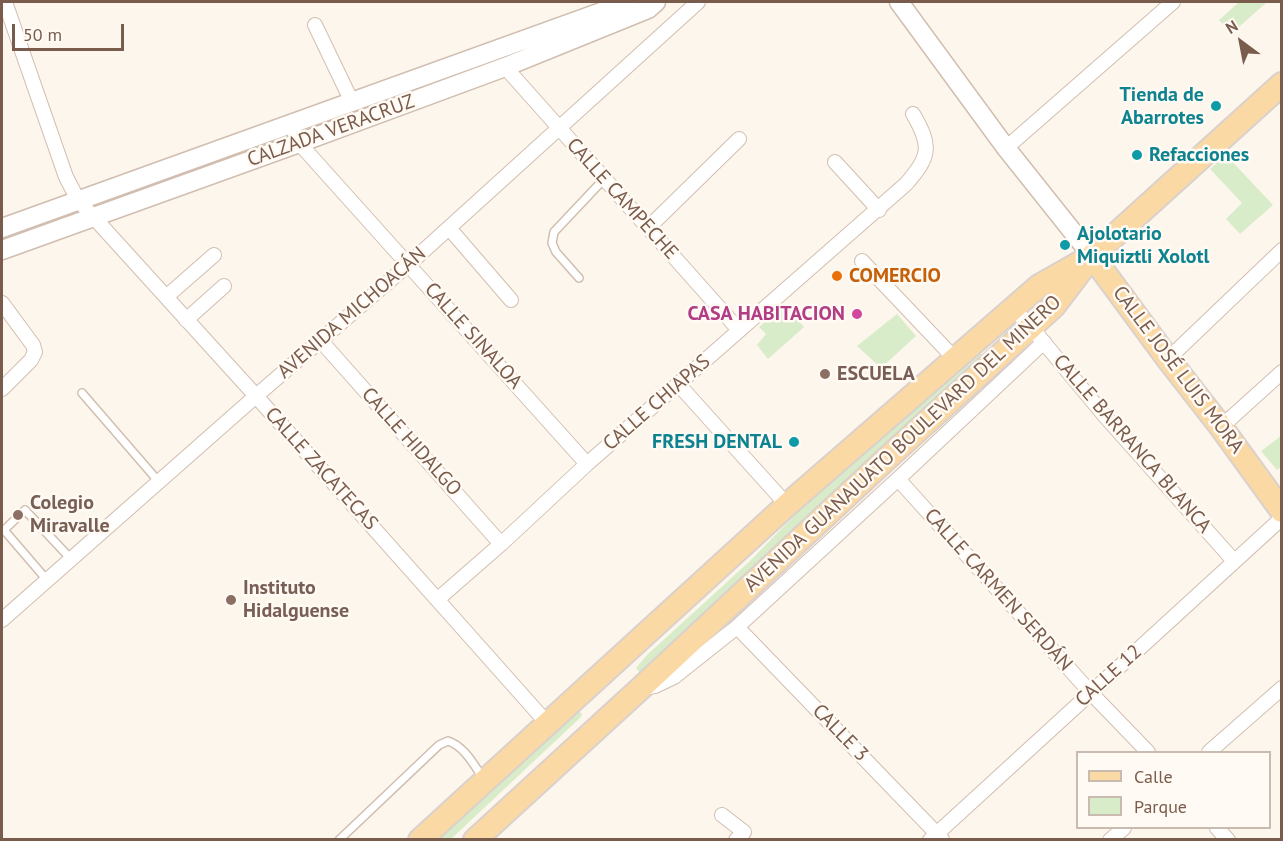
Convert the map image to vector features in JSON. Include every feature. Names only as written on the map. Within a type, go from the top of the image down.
[{"type":"main road","points":[[1092,256],[1281,84]]},
{"type":"main road","name":"AVENIDA GUANAJUATO BOULEVARD DEL MINERO","points":[[420,840],[787,505],[1039,286],[1092,256]]},
{"type":"main road","name":"AVENIDA GUANAJUATO BOULEVARD DEL MINERO","points":[[476,840],[883,462],[1037,334],[1054,306],[1092,256]]},
{"type":"main road","name":"CALLE JOSÉ LUIS MORA","points":[[1092,256],[1221,427],[1281,511]]},
{"type":"main road","points":[[642,687],[633,685],[627,678],[626,669],[629,663],[729,570],[767,523]]},
{"type":"main road","points":[[468,840],[506,796],[591,717],[592,710],[585,701],[578,700],[568,704]]},
{"type":"street","name":"CALLE ZACATECAS","points":[[5,2],[62,167],[78,200],[547,723]]},
{"type":"street","name":"AVENIDA MICHOACÁN","points":[[2,620],[450,228],[698,2]]},
{"type":"street","name":"CALLE JOSÉ LUIS MORA","points":[[899,2],[1006,148],[1092,256]]},
{"type":"street","points":[[1006,148],[1173,2]]},
{"type":"street","name":"CALZADA VERACRUZ","points":[[2,228],[625,6],[650,4]]},
{"type":"street","name":"CALZADA VERACRUZ","points":[[2,250],[505,67],[625,6]]},
{"type":"street","points":[[315,25],[352,102]]},
{"type":"street","name":"CALLE CAMPECHE","points":[[505,67],[739,330]]},
{"type":"street","name":"CALLE CHIAPAS","points":[[438,599],[587,464],[906,184],[919,170],[925,156],[926,144],[913,114]]},
{"type":"street","name":"CALLE SINALOA","points":[[291,124],[299,143],[587,464]]},
{"type":"street","points":[[648,228],[740,139]]},
{"type":"street","points":[[835,162],[879,210]]},
{"type":"street","points":[[450,228],[511,300]]},
{"type":"street","points":[[1168,359],[1281,250]]},
{"type":"street","points":[[166,297],[214,255]]},
{"type":"street","points":[[862,261],[956,360]]},
{"type":"street","points":[[186,320],[224,286]]},
{"type":"street","points":[[2,303],[33,345],[35,352],[31,360],[2,389]]},
{"type":"street","name":"CALLE BARRANCA BLANCA","points":[[1014,309],[1104,415],[1234,561]]},
{"type":"street","points":[[642,687],[656,686],[674,677],[737,627],[898,479],[1037,334]]},
{"type":"street","name":"CALLE HIDALGO","points":[[321,341],[501,544]]},
{"type":"street","points":[[1221,427],[1281,372]]},
{"type":"street","points":[[678,385],[787,505]]},
{"type":"street","name":"CALLE CARMEN SERDÁN","points":[[898,479],[1146,751]]},
{"type":"street","name":"CALLE 12","points":[[936,838],[1281,518]]},
{"type":"street","name":"CALLE 3","points":[[737,627],[936,838]]},
{"type":"street","points":[[1211,751],[1281,688]]},
{"type":"street","points":[[722,815],[740,836]]},
{"type":"street","points":[[1110,840],[1123,829]]},
{"type":"lane","points":[[579,278],[556,252],[552,243],[554,232],[604,179]]},
{"type":"lane","points":[[82,393],[159,482]]},
{"type":"lane","points":[[47,580],[4,530],[25,510],[71,559]]},
{"type":"lane","points":[[339,840],[439,744],[448,741],[455,743],[472,761],[484,780]]},
{"type":"green space","points":[[1239,2],[1267,2],[1231,34],[1219,20]]},
{"type":"green space","points":[[1226,155],[1273,205],[1240,234],[1226,219],[1242,203],[1210,169]]},
{"type":"green space","points":[[784,304],[804,327],[768,359],[757,345],[766,334],[759,327]]},
{"type":"green space","points":[[897,314],[916,336],[881,368],[857,346]]},
{"type":"green space","points":[[980,354],[984,354],[984,358],[653,662],[639,672],[636,668],[647,655],[750,561],[825,484]]},
{"type":"green space","points":[[1281,436],[1281,467],[1277,470],[1261,451]]},
{"type":"green space","points":[[580,712],[581,717],[451,839],[435,840],[575,713]]},
{"type":"place","name":"Tienda de Abarrotes","points":[[1216,106]]},
{"type":"place","name":"Refacciones","points":[[1137,155]]},
{"type":"place","name":"Ajolotario Miquiztli Xolotl","points":[[1065,245]]},
{"type":"place","name":"COMERCIO","points":[[837,276]]},
{"type":"place","name":"CASA HABITACION","points":[[857,314]]},
{"type":"place","name":"ESCUELA","points":[[825,374]]},
{"type":"place","name":"FRESH DENTAL","points":[[794,442]]},
{"type":"place","name":"Colegio Miravalle","points":[[18,515]]},
{"type":"place","name":"Instituto Hidalguense","points":[[231,600]]}]
